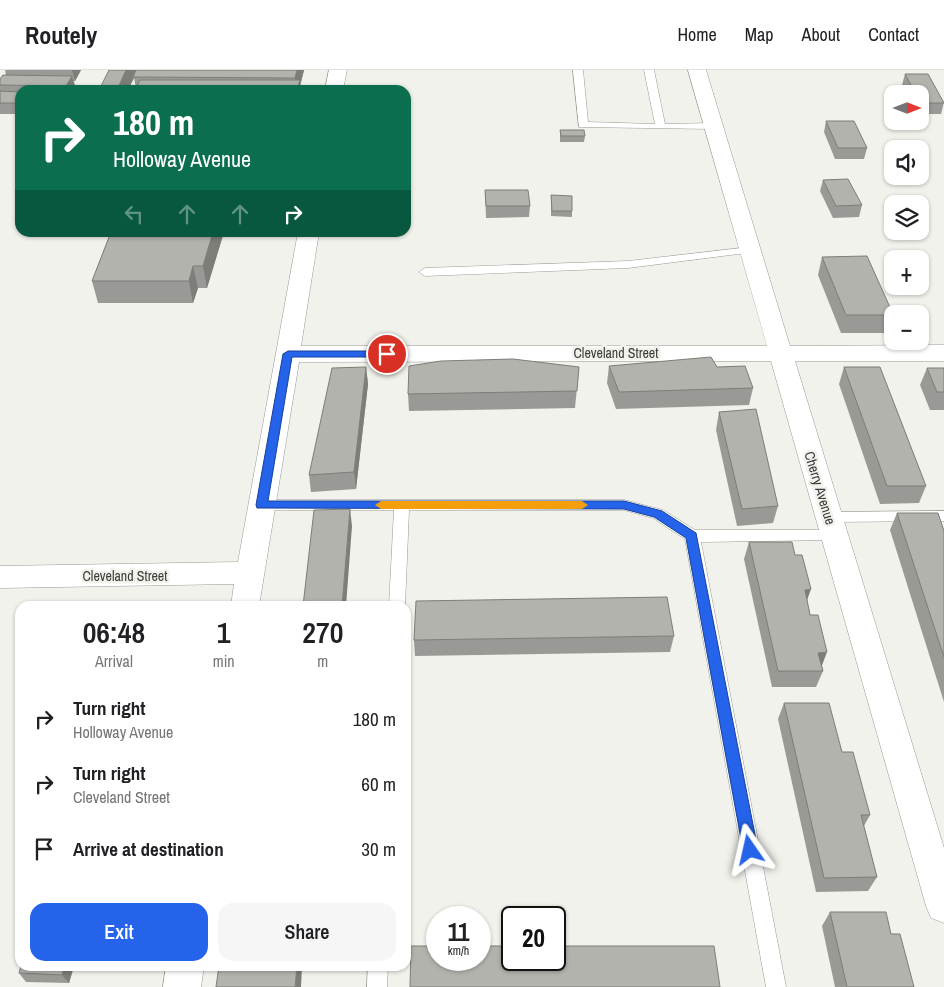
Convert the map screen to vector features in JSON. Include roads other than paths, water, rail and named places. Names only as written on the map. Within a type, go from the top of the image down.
[{"type":"street","points":[[335,85],[338,70]]},
{"type":"street","name":"Cherry Avenue","points":[[697,70],[944,906]]},
{"type":"street","points":[[246,601],[308,237]]},
{"type":"street","name":"Cleveland Street","points":[[288,354],[944,353]]},
{"type":"street","name":"Cleveland Street","points":[[0,576],[249,573]]},
{"type":"street","points":[[182,987],[184,971]]},
{"type":"lane","points":[[578,70],[583,125],[713,126]]},
{"type":"lane","points":[[649,70],[661,127]]},
{"type":"lane","points":[[425,272],[573,270],[698,259],[750,250]]},
{"type":"lane","points":[[261,505],[624,505],[658,514],[692,536],[944,516]]},
{"type":"lane","points":[[397,601],[402,505]]},
{"type":"lane","points":[[692,536],[776,987]]},
{"type":"lane","points":[[377,987],[378,971]]}]
